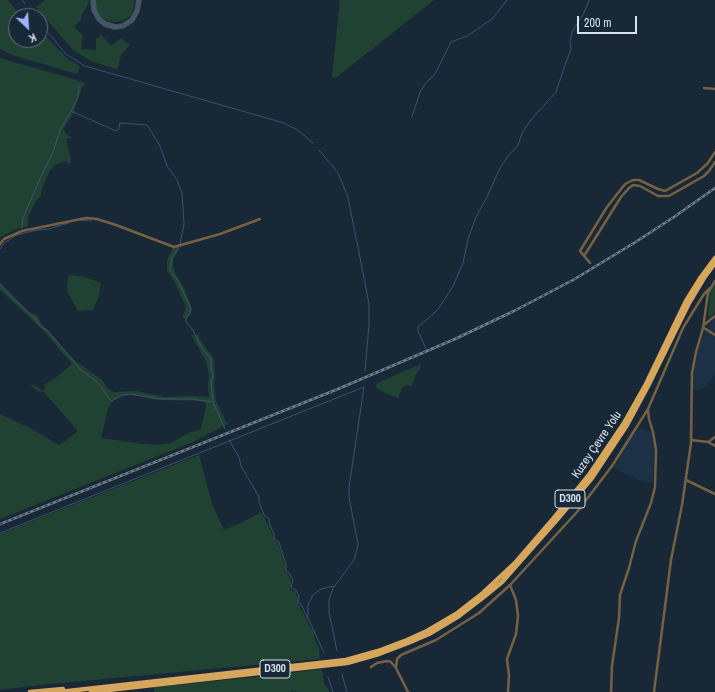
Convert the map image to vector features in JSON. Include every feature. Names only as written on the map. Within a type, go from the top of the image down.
[{"type":"highway","name":"Kuzey Çevre Yolu","points":[[347,662],[396,644],[437,625],[456,614],[483,594],[515,563],[578,491],[613,442],[635,405],[693,288],[715,258]]},
{"type":"highway","name":"Kuzey Çevre Yolu","points":[[347,662],[397,648],[443,626],[485,596],[518,565],[580,493],[612,448],[638,407],[689,303],[715,263]]},
{"type":"highway","name":"D300","points":[[91,692],[225,675],[347,662]]},
{"type":"highway","name":"D300","points":[[30,692],[212,677]]},
{"type":"highway","points":[[59,692],[124,684]]},
{"type":"street","points":[[704,88],[715,89]]},
{"type":"street","points":[[590,263],[580,251],[607,207],[626,183],[634,180],[640,180],[665,191],[697,173],[708,163],[715,152]]},
{"type":"street","points":[[584,256],[621,197],[629,188],[635,185],[640,186],[658,196],[670,196],[706,175],[715,162]]},
{"type":"street","points":[[0,244],[6,238],[22,231],[86,218],[116,224],[174,247],[226,233],[260,219]]},
{"type":"street","points":[[396,668],[397,659],[401,654],[436,640],[475,616],[510,585],[577,512],[612,466],[648,409],[662,380],[670,356],[683,328],[704,294],[715,281]]},
{"type":"street","points":[[654,692],[672,555],[686,480],[691,440],[692,373],[697,348],[704,327],[710,288]]},
{"type":"street","points":[[704,327],[715,316]]},
{"type":"street","points":[[704,327],[715,335]]},
{"type":"street","points":[[611,692],[612,666],[619,618],[620,594],[636,541],[651,503],[655,487],[656,450],[648,409]]},
{"type":"street","points":[[708,442],[715,437]]},
{"type":"street","points":[[691,440],[708,442],[715,446]]},
{"type":"street","points":[[686,480],[715,494]]},
{"type":"street","points":[[508,692],[509,675],[507,659],[515,637],[518,616],[516,600],[510,585]]},
{"type":"street","points":[[370,668],[376,663],[388,661],[392,662],[408,692]]},
{"type":"shaded area","points":[[715,316],[715,375],[705,387],[699,390],[693,390],[694,369],[698,350],[704,332]]},
{"type":"shaded area","points":[[638,429],[651,431],[654,449],[653,483],[641,481],[614,468],[624,447]]},
{"type":"green space","points":[[0,0],[8,0],[14,8],[8,8],[8,48],[48,48],[48,38],[69,60],[80,66],[77,74],[12,55],[0,49]]},
{"type":"green space","points":[[45,0],[89,0],[87,7],[82,14],[81,20],[74,26],[83,36],[81,49],[96,50],[96,39],[101,35],[111,46],[121,38],[130,45],[121,55],[118,68],[116,69],[91,61],[73,50],[48,21],[48,8],[36,7]]},
{"type":"green space","points":[[96,0],[135,0],[130,16],[122,21],[115,22],[105,20],[99,15],[96,7]]},
{"type":"green space","points":[[340,0],[434,0],[337,77],[333,78]]},
{"type":"green space","points":[[0,58],[85,83],[81,90],[73,114],[63,129],[66,134],[72,138],[68,138],[66,140],[71,158],[70,163],[69,164],[65,161],[55,165],[50,170],[40,197],[37,199],[28,217],[28,226],[17,229],[0,237]]},
{"type":"green space","points":[[173,248],[180,248],[174,257],[173,263],[174,271],[185,290],[191,306],[191,313],[187,318],[182,318],[186,307],[174,281],[167,271],[167,260]]},
{"type":"green space","points":[[68,275],[82,276],[101,283],[99,296],[93,310],[78,311],[67,291]]},
{"type":"green space","points":[[0,282],[30,313],[37,315],[41,323],[77,363],[102,380],[108,389],[114,392],[136,391],[165,397],[209,397],[209,375],[206,361],[191,335],[199,335],[199,338],[214,359],[214,385],[216,401],[226,422],[229,423],[193,442],[0,519],[0,414],[28,427],[59,445],[77,432],[77,430],[44,392],[37,391],[31,385],[32,384],[43,391],[45,389],[44,385],[72,364],[43,330],[0,290]],"holes":[[[132,395],[164,400],[203,401],[206,403],[201,428],[188,433],[171,443],[158,445],[101,438],[108,409],[112,402],[120,396]]]},
{"type":"green space","points":[[715,282],[715,312],[709,317],[710,294]]},
{"type":"green space","points":[[421,364],[412,386],[407,385],[403,387],[398,398],[376,388],[377,383]]},
{"type":"green space","points":[[199,455],[212,504],[224,530],[261,512],[274,539],[279,545],[285,571],[291,581],[290,588],[292,591],[296,591],[298,603],[314,632],[315,641],[319,647],[320,659],[39,685],[0,690],[0,534]]},
{"type":"green space","points":[[322,669],[324,683],[330,692],[154,692],[154,687]]},
{"type":"waterway","points":[[22,0],[25,4]]},
{"type":"waterway","points":[[412,117],[420,92],[425,84],[435,74],[451,42],[467,36],[492,19],[507,0]]},
{"type":"waterway","points":[[426,349],[418,331],[418,327],[439,308],[453,286],[463,263],[468,239],[476,217],[500,168],[518,145],[522,133],[530,121],[556,92],[571,49],[570,41],[572,32],[584,13],[589,0]]},
{"type":"waterway","points":[[48,33],[66,54],[85,66],[284,123],[299,131],[313,143]]},
{"type":"waterway","points":[[22,228],[23,218],[52,155],[61,128],[78,97],[79,85]]},
{"type":"waterway","points":[[71,111],[116,131],[119,129],[120,123],[147,125],[160,146],[167,166],[177,180],[182,193],[184,224],[180,244]]},
{"type":"waterway","points":[[319,150],[338,173],[348,198],[369,304],[369,325],[365,371]]},
{"type":"waterway","points":[[79,220],[91,221]]},
{"type":"waterway","points":[[0,249],[4,243],[17,235],[37,230],[49,229],[69,223]]},
{"type":"waterway","points":[[179,247],[172,258],[170,270],[178,281],[191,309],[190,314],[186,318],[186,322],[193,330],[201,347],[211,359],[213,376],[211,382],[213,402],[225,429]]},
{"type":"waterway","points":[[0,285],[34,317],[41,327],[48,331],[80,369],[98,383],[111,401],[123,395],[130,394],[158,399],[192,399],[212,402]]},
{"type":"waterway","points":[[0,533],[364,387],[349,487],[349,497],[358,544],[354,560],[333,588],[329,600],[329,612],[337,651]]},
{"type":"waterway","points":[[229,440],[239,457],[241,466],[259,497],[259,502],[264,515],[269,519],[274,534],[274,539],[279,542],[286,565],[286,571],[293,580],[291,587],[297,591],[299,597],[298,603],[301,604],[309,621]]},
{"type":"waterway","points":[[308,617],[308,605],[313,595],[321,589],[334,586]]},
{"type":"waterway","points":[[309,620],[324,653]]},
{"type":"waterway","points":[[342,674],[347,692]]},
{"type":"waterway","points":[[328,677],[333,692]]},
{"type":"taxiway","points":[[93,0],[94,10],[99,19],[105,24],[115,27],[123,26],[132,20],[137,11],[139,0]]},
{"type":"railway","points":[[0,524],[338,389],[455,339],[514,311],[573,280],[634,243],[715,188]]}]
